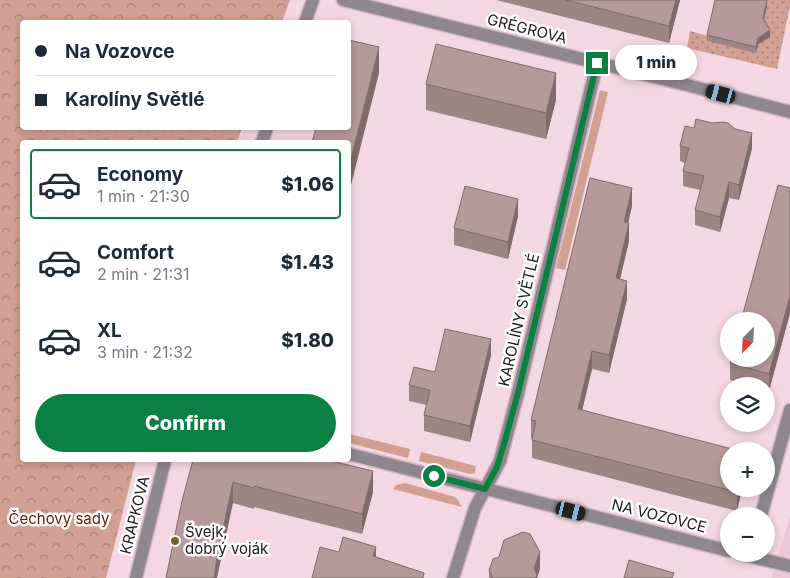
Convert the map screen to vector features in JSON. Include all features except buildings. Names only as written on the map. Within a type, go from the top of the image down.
[{"type":"street","points":[[306,20],[314,0]]},
{"type":"street","name":"GRÉGROVA","points":[[344,0],[687,84],[790,112]]},
{"type":"street","name":"KAROLÍNY SVĚTLÉ","points":[[453,578],[475,508],[497,467],[503,451],[597,63]]},
{"type":"street","points":[[763,507],[790,410]]},
{"type":"street","name":"NA VOZOVCE","points":[[351,455],[720,549]]},
{"type":"street","name":"KRAPKOVA","points":[[136,578],[165,462]]},
{"type":"street","points":[[774,562],[790,566]]},
{"type":"shaded area","points":[[790,516],[790,578],[772,578],[776,563]]},
{"type":"green space","name":"Čechovy sady","points":[[0,0],[290,0],[283,20],[20,20],[20,130],[241,130],[238,140],[20,140],[20,462],[135,462],[106,578],[0,578]]},
{"type":"green space","points":[[743,0],[790,0],[777,69],[687,48],[690,31],[708,36]]},
{"type":"green space","points":[[600,90],[608,92],[565,270],[556,268]]},
{"type":"green space","points":[[351,434],[410,449],[408,458],[351,444]]},
{"type":"green space","points":[[421,452],[476,466],[475,473],[470,474],[419,461]]},
{"type":"green space","points":[[405,483],[455,497],[462,507],[393,489],[396,485]]},
{"type":"place","name":"Švejk, dobrý voják","points":[[175,541]]},
{"type":"route","points":[[434,476],[485,489],[500,461],[597,63]]}]
